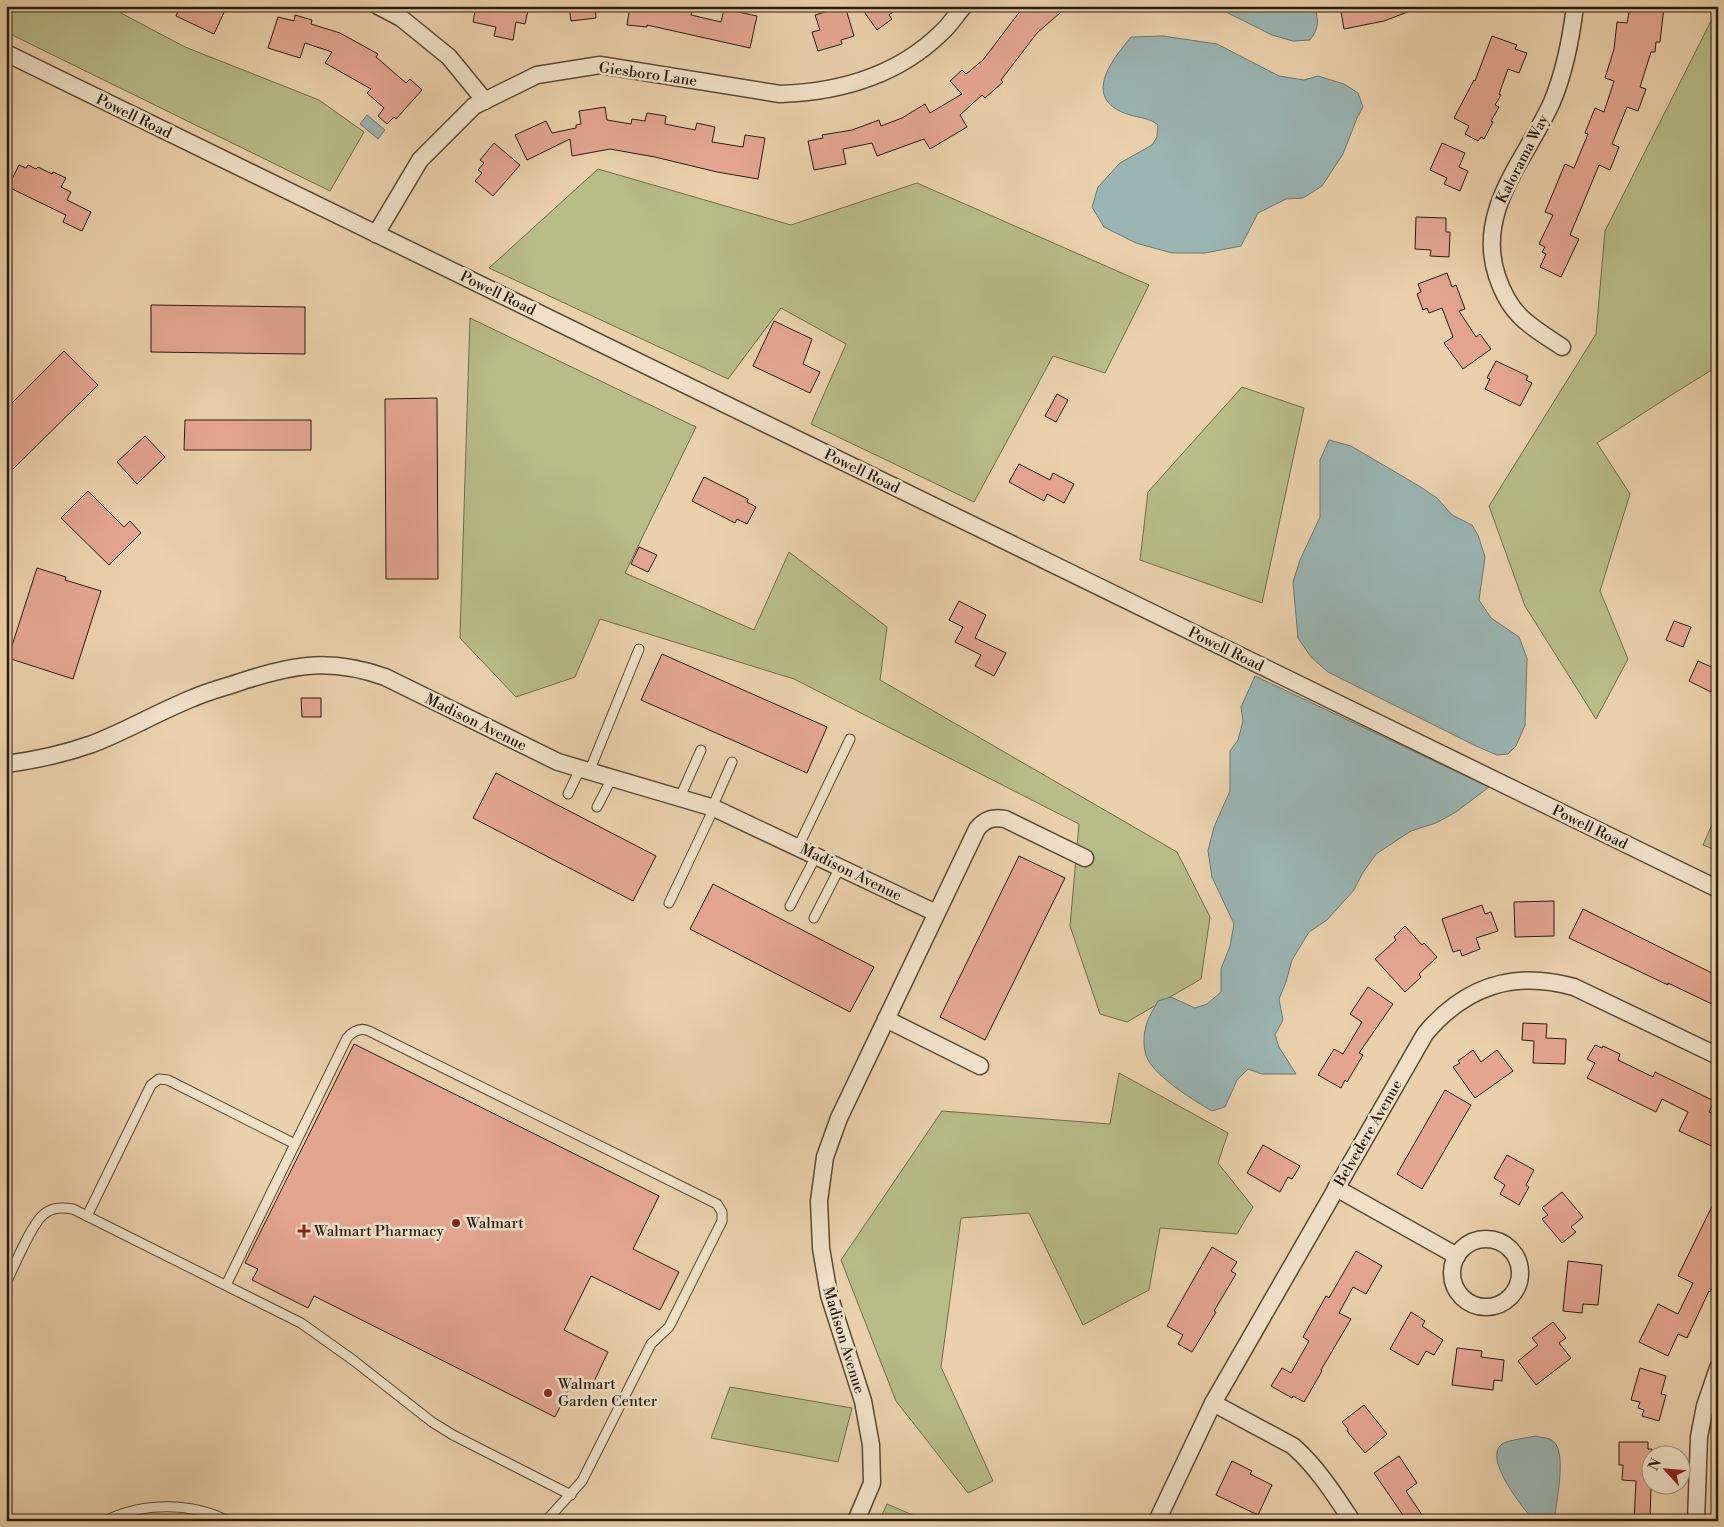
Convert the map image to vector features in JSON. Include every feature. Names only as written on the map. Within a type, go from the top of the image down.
[{"type":"street","points":[[378,6],[400,18],[450,57],[485,101]]},
{"type":"street","name":"Giesboro Lane","points":[[376,234],[420,160],[474,106],[538,75],[600,65],[780,94],[805,94],[852,84],[874,76],[910,57],[943,32],[964,6]]},
{"type":"street","name":"Kalorama Way","points":[[1562,347],[1522,319],[1513,308],[1495,271],[1491,241],[1497,207],[1503,192],[1551,104],[1559,84],[1569,48],[1575,6]]},
{"type":"street","name":"Powell Road","points":[[6,53],[1718,890]]},
{"type":"street","name":"Madison Avenue","points":[[6,764],[57,755],[84,746],[194,698],[273,671],[322,664],[354,668],[384,677],[544,755],[585,771],[713,808],[936,913]]},
{"type":"street","name":"Madison Avenue","points":[[856,1521],[872,1483],[871,1445],[863,1401],[829,1295],[821,1248],[819,1201],[825,1157],[840,1118],[977,828],[993,818],[1005,819],[1085,858]]},
{"type":"street","name":"Belvedere Avenue","points":[[1157,1521],[1213,1403],[1425,1034],[1448,1009],[1462,999],[1493,985],[1527,980],[1559,983],[1574,987],[1718,1056]]},
{"type":"street","points":[[886,1019],[980,1066]]},
{"type":"street","points":[[1336,1188],[1457,1256]]},
{"type":"street","points":[[1478,1240],[1495,1240],[1504,1244],[1510,1249],[1519,1264],[1519,1282],[1516,1290],[1510,1298],[1495,1306],[1486,1308],[1469,1302],[1462,1297],[1453,1282],[1453,1264],[1457,1256],[1462,1249],[1478,1240]]},
{"type":"street","points":[[1696,1521],[1699,1437],[1705,1406],[1718,1368]]},
{"type":"street","points":[[1213,1403],[1292,1446],[1304,1456],[1315,1468],[1352,1521]]},
{"type":"lane","points":[[568,794],[585,771],[639,649]]},
{"type":"lane","points":[[798,847],[850,740]]},
{"type":"lane","points":[[680,797],[702,750]]},
{"type":"lane","points":[[669,903],[732,762]]},
{"type":"lane","points":[[597,807],[612,778]]},
{"type":"lane","points":[[790,906],[816,856]]},
{"type":"lane","points":[[814,918],[840,867]]},
{"type":"lane","points":[[226,1285],[347,1038],[356,1030],[365,1029],[717,1204],[722,1212],[722,1221],[669,1327],[651,1344],[582,1481],[546,1521]]},
{"type":"lane","points":[[87,1216],[151,1085],[159,1080],[168,1080],[295,1144]]},
{"type":"lane","points":[[6,1283],[35,1225],[43,1215],[56,1208],[73,1209],[313,1330],[432,1422],[453,1435],[571,1495]]},
{"type":"lane","points":[[105,1521],[132,1511],[153,1507],[174,1507],[195,1509],[228,1521]]},
{"type":"green space","points":[[6,6],[113,6],[119,12],[185,47],[319,100],[364,132],[330,191],[6,32]]},
{"type":"green space","points":[[1714,6],[1718,6],[1718,366],[1597,443],[1630,494],[1600,591],[1628,659],[1596,719],[1525,606],[1489,506],[1596,334],[1605,231],[1712,19]]},
{"type":"green space","points":[[598,169],[791,225],[917,183],[1149,285],[1105,373],[1053,356],[974,502],[811,424],[846,344],[781,308],[728,379],[489,268]]},
{"type":"green space","points":[[470,318],[696,427],[625,573],[754,630],[789,552],[887,627],[880,680],[1177,852],[1210,917],[1201,979],[1127,1022],[1100,1014],[1070,926],[1079,824],[794,679],[600,619],[575,677],[516,697],[460,638]]},
{"type":"green space","points":[[1242,387],[1304,408],[1262,603],[1140,560],[1148,492]]},
{"type":"green space","points":[[1718,811],[1718,851],[1703,845]]},
{"type":"green space","points":[[1119,1073],[1228,1133],[1218,1163],[1253,1207],[1237,1234],[1160,1228],[1149,1290],[1083,1325],[1029,1213],[961,1218],[941,1367],[993,1481],[968,1493],[896,1401],[841,1260],[942,1111],[1110,1124]]},
{"type":"green space","points":[[730,1387],[852,1408],[838,1462],[711,1438]]},
{"type":"green space","points":[[887,1504],[927,1521],[879,1521]]},
{"type":"water","points":[[1214,6],[1314,6],[1317,15],[1317,28],[1310,40],[1293,41],[1272,35]]},
{"type":"water","points":[[1163,36],[1217,44],[1279,76],[1304,80],[1318,76],[1344,84],[1358,93],[1363,107],[1343,154],[1322,186],[1303,198],[1286,199],[1258,213],[1241,246],[1205,253],[1172,253],[1136,243],[1104,227],[1092,207],[1098,187],[1120,163],[1152,145],[1157,137],[1158,125],[1115,108],[1107,100],[1103,90],[1104,80],[1115,58],[1131,37]]},
{"type":"water","points":[[367,115],[385,130],[378,139],[360,124]]},
{"type":"water","points":[[1329,440],[1351,446],[1419,486],[1437,498],[1452,515],[1472,525],[1478,535],[1485,557],[1479,600],[1491,618],[1519,637],[1527,658],[1525,725],[1516,746],[1508,754],[1497,755],[1476,746],[1328,672],[1311,657],[1298,638],[1293,582],[1300,560],[1320,517],[1320,460]]},
{"type":"water","points":[[1255,676],[1489,787],[1456,812],[1436,823],[1411,831],[1376,854],[1362,874],[1354,890],[1327,920],[1309,932],[1292,960],[1279,999],[1283,1020],[1275,1035],[1279,1047],[1296,1074],[1262,1074],[1248,1069],[1237,1080],[1225,1107],[1212,1111],[1177,1088],[1153,1067],[1145,1052],[1144,1034],[1148,1019],[1158,1001],[1171,997],[1195,1008],[1207,1004],[1221,992],[1221,969],[1230,946],[1234,924],[1212,877],[1208,851],[1214,827],[1230,791],[1230,751],[1238,740],[1243,721],[1241,707]]},
{"type":"water","points":[[1536,1436],[1552,1440],[1558,1448],[1560,1457],[1560,1480],[1554,1521],[1534,1521],[1514,1495],[1497,1460],[1497,1451],[1502,1444]]},
{"type":"building","points":[[180,6],[227,6],[214,34],[176,16]]},
{"type":"building","points":[[476,6],[529,6],[525,24],[516,22],[513,40],[494,36],[496,27],[473,22]]},
{"type":"building","points":[[569,6],[595,6],[596,18],[571,21]]},
{"type":"building","points":[[630,6],[693,6],[691,15],[721,22],[724,9],[757,16],[750,48],[647,25],[647,27],[627,25]]},
{"type":"building","points":[[845,6],[854,36],[841,40],[842,44],[818,51],[812,32],[820,30],[815,15]]},
{"type":"building","points":[[860,6],[901,6],[889,15],[892,19],[877,30]]},
{"type":"building","points":[[1024,6],[1068,6],[1037,33],[1001,80],[1003,82],[985,98],[982,95],[960,115],[967,127],[930,149],[924,139],[877,156],[872,143],[843,149],[846,164],[814,170],[808,141],[823,138],[822,135],[852,130],[879,120],[881,126],[902,118],[925,104],[930,113],[962,94],[950,81],[962,70],[966,74],[983,60]]},
{"type":"building","points":[[1340,6],[1417,6],[1418,8],[1384,21],[1344,29]]},
{"type":"building","points":[[1633,6],[1664,7],[1660,42],[1656,42],[1655,52],[1651,52],[1640,87],[1646,89],[1638,111],[1627,107],[1612,144],[1619,147],[1610,170],[1599,165],[1570,235],[1579,239],[1561,277],[1540,267],[1546,254],[1542,252],[1545,247],[1539,244],[1553,215],[1545,212],[1565,164],[1574,168],[1588,134],[1585,133],[1595,108],[1604,112],[1614,81],[1605,78],[1614,49],[1617,22],[1627,23],[1629,12],[1632,12]]},
{"type":"building","points":[[295,15],[312,20],[311,24],[340,33],[378,54],[376,57],[406,83],[410,79],[422,90],[396,119],[394,117],[387,124],[378,116],[384,108],[367,93],[371,89],[325,63],[332,52],[305,43],[300,58],[268,48],[278,17],[294,21]]},
{"type":"building","points":[[1492,36],[1517,45],[1515,49],[1527,53],[1519,73],[1508,69],[1499,94],[1501,95],[1495,105],[1499,107],[1491,121],[1493,122],[1484,139],[1481,137],[1478,141],[1465,134],[1469,126],[1454,118],[1475,81]]},
{"type":"building","points":[[605,107],[607,120],[631,124],[632,119],[645,121],[647,113],[666,116],[665,124],[695,130],[697,123],[715,127],[712,142],[743,147],[745,135],[765,138],[758,179],[610,149],[572,156],[570,139],[527,160],[515,135],[546,121],[552,133],[576,128],[576,125],[581,124],[579,111]]},
{"type":"building","points":[[494,143],[520,165],[493,196],[475,181],[482,173],[478,170],[484,163],[480,160]]},
{"type":"building","points":[[1442,143],[1465,153],[1459,167],[1468,171],[1460,191],[1444,184],[1447,178],[1430,170]]},
{"type":"building","points":[[19,165],[26,168],[28,165],[36,169],[38,167],[66,178],[61,187],[71,192],[67,200],[91,212],[82,231],[63,222],[66,215],[8,187]]},
{"type":"building","points":[[1416,217],[1446,218],[1446,232],[1450,232],[1449,257],[1430,256],[1431,250],[1415,249]]},
{"type":"building","points":[[1447,273],[1452,287],[1456,285],[1465,309],[1459,311],[1476,337],[1480,334],[1491,349],[1463,369],[1444,343],[1453,337],[1442,308],[1429,313],[1427,308],[1423,310],[1417,294],[1421,292],[1418,284]]},
{"type":"building","points":[[151,305],[305,307],[305,354],[151,352]]},
{"type":"building","points":[[774,321],[812,339],[803,364],[820,372],[810,393],[753,366]]},
{"type":"building","points":[[64,351],[98,385],[6,476],[6,409]]},
{"type":"building","points":[[1496,361],[1528,376],[1526,380],[1532,383],[1520,406],[1485,389],[1490,379],[1487,378]]},
{"type":"building","points":[[1057,394],[1068,400],[1056,422],[1045,416]]},
{"type":"building","points":[[437,398],[438,579],[386,579],[385,399]]},
{"type":"building","points":[[185,420],[311,420],[311,450],[184,450]]},
{"type":"building","points":[[145,436],[165,457],[137,484],[117,462]]},
{"type":"building","points":[[1019,464],[1050,480],[1053,473],[1074,484],[1064,503],[1047,494],[1044,501],[1009,482]]},
{"type":"building","points":[[704,477],[748,499],[747,502],[756,507],[747,524],[737,519],[735,523],[692,501]]},
{"type":"building","points":[[88,491],[124,527],[130,521],[141,533],[109,565],[61,518]]},
{"type":"building","points":[[639,547],[657,555],[648,572],[631,564]]},
{"type":"building","points":[[37,568],[66,577],[65,580],[101,591],[73,679],[8,658]]},
{"type":"building","points":[[959,601],[986,615],[975,638],[1006,653],[994,676],[975,666],[981,655],[955,642],[963,627],[949,620]]},
{"type":"building","points":[[1674,621],[1691,627],[1683,647],[1666,640]]},
{"type":"building","points":[[662,654],[827,727],[807,773],[641,700]]},
{"type":"building","points":[[1698,661],[1718,670],[1718,677],[1711,692],[1689,681]]},
{"type":"building","points":[[301,698],[321,698],[321,717],[302,717]]},
{"type":"building","points":[[496,773],[656,856],[633,901],[473,818]]},
{"type":"building","points":[[1019,856],[1065,878],[985,1040],[940,1017]]},
{"type":"building","points":[[713,884],[874,967],[850,1012],[690,929]]},
{"type":"building","points":[[1554,901],[1554,936],[1515,937],[1514,902]]},
{"type":"building","points":[[1482,905],[1485,914],[1491,912],[1498,931],[1476,938],[1480,949],[1462,956],[1460,950],[1453,952],[1442,919]]},
{"type":"building","points":[[1583,909],[1718,976],[1718,1007],[1569,938]]},
{"type":"building","points":[[1405,926],[1422,945],[1424,943],[1437,957],[1419,974],[1421,977],[1405,992],[1375,959],[1396,940],[1394,937]]},
{"type":"building","points":[[1368,987],[1393,1004],[1359,1053],[1363,1055],[1347,1082],[1345,1080],[1341,1088],[1318,1075],[1334,1049],[1343,1054],[1362,1022],[1350,1014]]},
{"type":"building","points":[[1523,1023],[1547,1024],[1546,1038],[1566,1039],[1565,1064],[1533,1063],[1534,1041],[1522,1040]]},
{"type":"building","name":"Walmart","points":[[354,1044],[659,1196],[633,1249],[679,1272],[660,1310],[591,1276],[564,1330],[608,1352],[590,1390],[573,1381],[555,1417],[314,1296],[308,1308],[252,1280],[258,1269],[245,1263]]},
{"type":"building","points":[[1595,1045],[1602,1048],[1603,1046],[1620,1054],[1618,1060],[1653,1077],[1655,1072],[1714,1101],[1709,1112],[1718,1116],[1718,1149],[1679,1131],[1688,1112],[1662,1099],[1656,1112],[1587,1078],[1595,1063],[1587,1059]]},
{"type":"building","points":[[1473,1050],[1481,1062],[1497,1050],[1513,1071],[1475,1098],[1453,1067]]},
{"type":"building","points":[[1445,1090],[1471,1105],[1422,1189],[1397,1174]]},
{"type":"building","points":[[1263,1145],[1300,1166],[1292,1179],[1288,1177],[1280,1192],[1247,1173]]},
{"type":"building","points":[[1507,1155],[1534,1170],[1526,1185],[1529,1187],[1519,1205],[1500,1194],[1505,1185],[1494,1178]]},
{"type":"building","points":[[1562,1192],[1583,1217],[1571,1227],[1576,1232],[1562,1243],[1542,1219],[1548,1215],[1542,1208]]},
{"type":"building","points":[[1718,1194],[1718,1262],[1713,1272],[1718,1274],[1718,1276],[1687,1338],[1678,1334],[1668,1356],[1639,1342],[1658,1304],[1678,1314],[1693,1283],[1678,1276]]},
{"type":"building","points":[[1212,1247],[1237,1262],[1231,1271],[1236,1274],[1192,1352],[1178,1344],[1183,1335],[1167,1326]]},
{"type":"building","points":[[1356,1251],[1382,1266],[1366,1294],[1353,1287],[1339,1313],[1351,1319],[1304,1402],[1293,1396],[1292,1398],[1271,1386],[1282,1368],[1291,1373],[1309,1341],[1303,1337],[1326,1296],[1329,1298]]},
{"type":"building","points":[[1568,1261],[1602,1265],[1598,1305],[1583,1304],[1582,1313],[1563,1311]]},
{"type":"building","points":[[1411,1312],[1425,1321],[1422,1326],[1443,1340],[1434,1355],[1426,1351],[1418,1365],[1390,1349]]},
{"type":"building","points":[[1553,1322],[1566,1338],[1559,1343],[1571,1358],[1536,1385],[1518,1361],[1538,1345],[1532,1338]]},
{"type":"building","points":[[1457,1348],[1482,1351],[1481,1357],[1504,1360],[1502,1381],[1494,1380],[1493,1390],[1452,1385]]},
{"type":"building","points":[[1640,1368],[1666,1376],[1661,1394],[1666,1395],[1659,1421],[1642,1416],[1644,1410],[1638,1408],[1640,1402],[1631,1400]]},
{"type":"building","points":[[1364,1405],[1387,1434],[1365,1453],[1342,1422]]},
{"type":"building","points":[[1619,1442],[1648,1442],[1648,1444],[1642,1444],[1642,1494],[1651,1494],[1650,1521],[1634,1521],[1636,1481],[1622,1480],[1623,1465],[1619,1465]]},
{"type":"building","points":[[1399,1456],[1417,1483],[1406,1491],[1426,1521],[1407,1521],[1374,1473]]},
{"type":"building","points":[[1232,1461],[1252,1471],[1250,1474],[1272,1485],[1258,1515],[1216,1495]]},
{"type":"place","name":"Walmart","points":[[456,1223]]},
{"type":"place","name":"Walmart Pharmacy","points":[[304,1231]]},
{"type":"place","name":"Walmart Garden Center","points":[[548,1393]]}]
